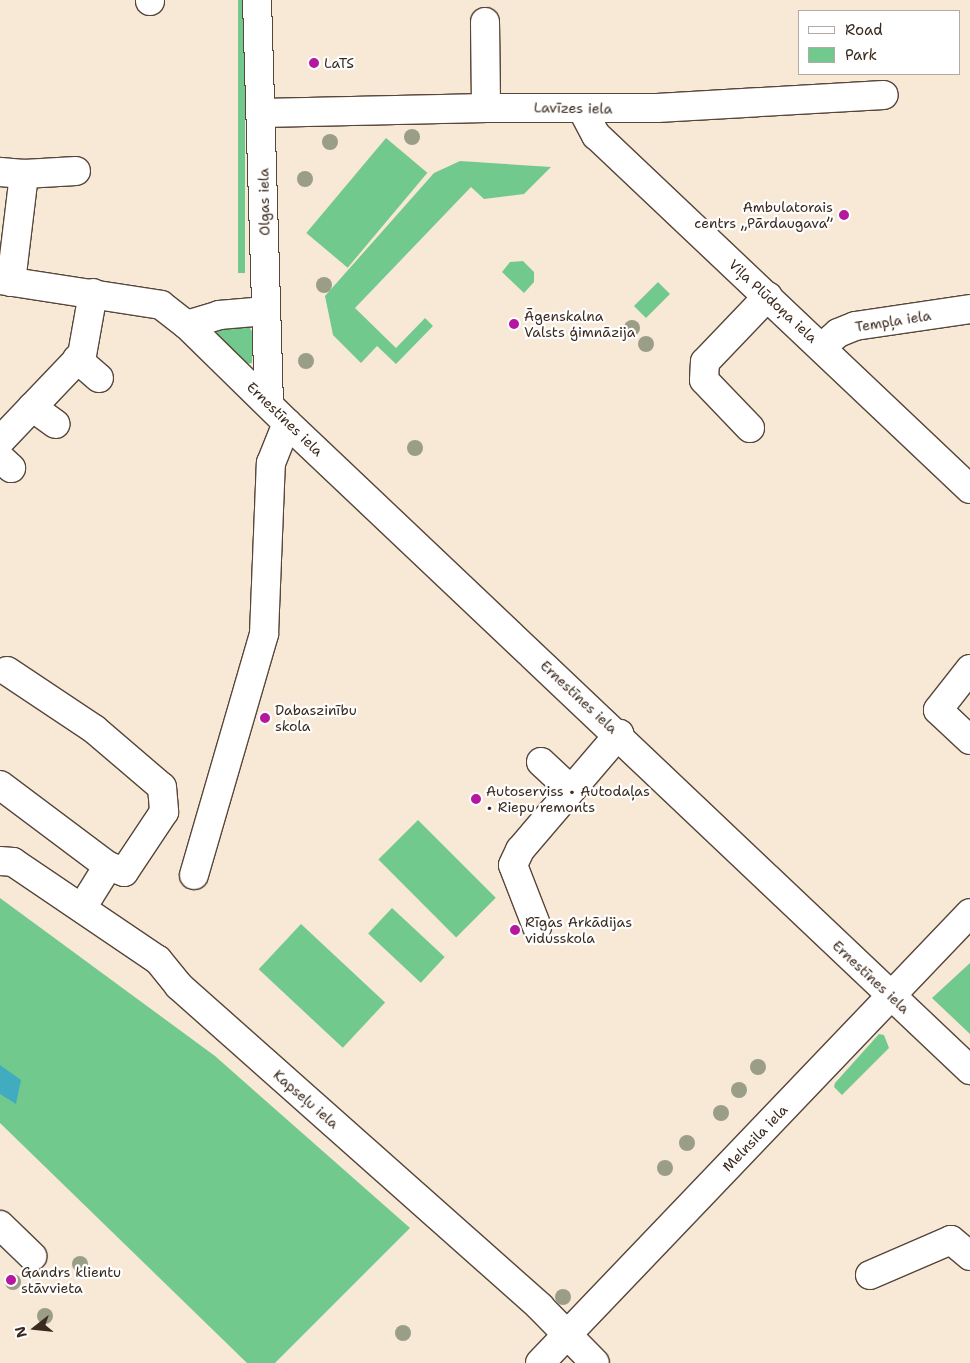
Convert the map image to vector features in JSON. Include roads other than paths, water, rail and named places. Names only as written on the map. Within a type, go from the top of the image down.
[{"type":"street","name":"Olgas iela","points":[[257,0],[262,113],[269,403]]},
{"type":"street","points":[[485,22],[486,108]]},
{"type":"street","name":"Lavīzes iela","points":[[262,113],[486,108],[773,108],[884,95]]},
{"type":"street","name":"Viļa Plūdoņa iela","points":[[582,109],[596,135],[822,346],[970,489]]},
{"type":"street","points":[[5,281],[12,173],[76,171]]},
{"type":"street","name":"Ernestīnes iela","points":[[5,281],[93,293],[161,305],[187,325],[269,403],[287,423],[619,734],[970,1070]]},
{"type":"street","points":[[0,440],[82,355],[93,293]]},
{"type":"street","points":[[750,428],[704,380],[705,362],[768,296]]},
{"type":"street","name":"Tempļa iela","points":[[822,346],[838,332],[855,326],[970,309]]},
{"type":"street","points":[[187,325],[219,315],[266,311]]},
{"type":"street","points":[[77,359],[99,378]]},
{"type":"street","points":[[32,407],[55,424]]},
{"type":"street","points":[[194,875],[264,634],[271,463],[287,423]]},
{"type":"street","points":[[970,669],[938,710],[970,740]]},
{"type":"street","points":[[0,785],[108,866],[124,872],[164,812],[162,787],[94,729],[7,671]]},
{"type":"street","points":[[537,927],[513,865],[520,850],[619,734]]},
{"type":"street","points":[[541,762],[571,790]]},
{"type":"street","name":"Kapseļu iela","points":[[0,862],[13,862],[158,960],[179,986],[567,1334],[595,1363]]},
{"type":"street","points":[[82,908],[108,866]]},
{"type":"street","name":"Melnsila iela","points":[[540,1363],[892,997],[970,913]]},
{"type":"street","points":[[0,1225],[32,1256]]},
{"type":"street","points":[[870,1275],[951,1240],[970,1256]]},
{"type":"water","points":[[0,1065],[21,1080],[16,1104],[0,1094]]},
{"type":"place","name":"LaTS","points":[[314,63]]},
{"type":"place","name":"Ambulatorais centrs „Pārdaugava”","points":[[844,215]]},
{"type":"place","name":"Āgenskalna Valsts ģimnāzija","points":[[514,324]]},
{"type":"place","name":"Dabaszinību skola","points":[[265,718]]},
{"type":"place","name":"Autoserviss • Autodaļas • Riepu remonts","points":[[476,799]]},
{"type":"place","name":"Rīgas Arkādijas vidusskola","points":[[515,930]]},
{"type":"place","name":"Gandrs klientu stāvvieta","points":[[11,1280]]}]
